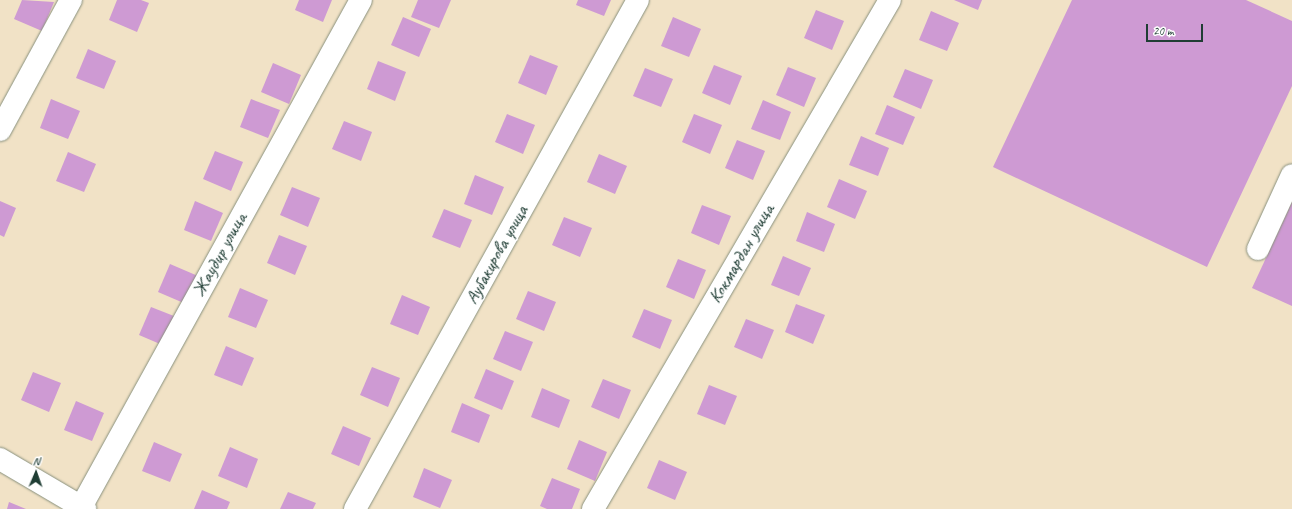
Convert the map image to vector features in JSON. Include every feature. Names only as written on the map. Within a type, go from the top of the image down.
[{"type":"street","points":[[0,130],[71,0]]},
{"type":"street","name":"Жаудир улица","points":[[82,508],[361,0]]},
{"type":"street","name":"Аубакирова улица","points":[[355,509],[638,0]]},
{"type":"street","name":"Кокмардан улица","points":[[593,509],[890,0]]},
{"type":"street","points":[[1258,249],[1292,175]]},
{"type":"street","points":[[0,459],[82,508]]},
{"type":"building","points":[[22,0],[54,2],[42,31],[14,19]]},
{"type":"building","points":[[117,0],[141,0],[149,3],[137,32],[109,20]]},
{"type":"building","points":[[299,0],[332,0],[323,22],[295,10]]},
{"type":"building","points":[[418,0],[451,0],[439,28],[411,17]]},
{"type":"building","points":[[578,0],[611,0],[604,16],[576,5]]},
{"type":"building","points":[[954,0],[982,0],[978,10]]},
{"type":"building","points":[[1072,0],[1246,0],[1292,21],[1292,86],[1207,267],[993,167]]},
{"type":"building","points":[[816,10],[844,21],[832,50],[804,38]]},
{"type":"building","points":[[931,11],[959,23],[947,51],[919,40]]},
{"type":"building","points":[[403,17],[431,29],[419,57],[391,45]]},
{"type":"building","points":[[673,17],[701,29],[689,57],[661,46]]},
{"type":"building","points":[[88,49],[116,61],[104,89],[76,78]]},
{"type":"building","points":[[530,55],[558,66],[546,95],[518,83]]},
{"type":"building","points":[[378,61],[406,72],[395,101],[367,89]]},
{"type":"building","points":[[273,63],[301,75],[289,104],[261,92]]},
{"type":"building","points":[[714,65],[742,76],[730,105],[702,93]]},
{"type":"building","points":[[788,67],[816,78],[804,107],[776,95]]},
{"type":"building","points":[[645,68],[673,79],[661,107],[633,96]]},
{"type":"building","points":[[905,69],[933,80],[921,109],[893,97]]},
{"type":"building","points":[[51,99],[80,111],[68,139],[40,128]]},
{"type":"building","points":[[251,99],[280,110],[268,138],[240,127]]},
{"type":"building","points":[[763,100],[791,112],[780,140],[751,129]]},
{"type":"building","points":[[887,105],[915,117],[903,145],[875,134]]},
{"type":"building","points":[[507,114],[535,125],[523,154],[495,142]]},
{"type":"building","points":[[694,114],[722,125],[710,154],[682,142]]},
{"type":"building","points":[[344,121],[372,132],[361,161],[332,149]]},
{"type":"building","points":[[861,136],[889,148],[878,176],[849,165]]},
{"type":"building","points":[[737,140],[765,151],[753,180],[725,168]]},
{"type":"building","points":[[215,151],[243,162],[231,191],[203,179]]},
{"type":"building","points":[[68,152],[96,164],[84,192],[56,181]]},
{"type":"building","points":[[599,154],[627,166],[615,194],[587,182]]},
{"type":"building","points":[[475,175],[504,187],[492,215],[464,204]]},
{"type":"building","points":[[839,179],[867,191],[855,219],[827,207]]},
{"type":"building","points":[[292,187],[320,198],[308,227],[280,215]]},
{"type":"building","points":[[0,201],[16,208],[4,237],[0,235]]},
{"type":"building","points":[[195,201],[223,213],[211,241],[184,230]]},
{"type":"building","points":[[1292,202],[1292,306],[1252,288]]},
{"type":"building","points":[[702,205],[731,216],[719,245],[691,233]]},
{"type":"building","points":[[444,209],[472,220],[460,248],[432,237]]},
{"type":"building","points":[[807,212],[835,224],[824,252],[796,241]]},
{"type":"building","points":[[564,217],[592,228],[580,257],[552,245]]},
{"type":"building","points":[[279,235],[307,246],[295,275],[267,263]]},
{"type":"building","points":[[783,256],[811,268],[799,296],[771,285]]},
{"type":"building","points":[[678,259],[706,270],[694,299],[666,287]]},
{"type":"building","points":[[170,264],[198,276],[186,304],[158,292]]},
{"type":"building","points":[[240,288],[268,300],[256,328],[228,317]]},
{"type":"building","points":[[528,291],[556,302],[544,331],[516,319]]},
{"type":"building","points":[[402,295],[430,307],[418,335],[390,324]]},
{"type":"building","points":[[796,304],[825,315],[813,344],[785,332]]},
{"type":"building","points":[[151,307],[179,318],[167,347],[139,335]]},
{"type":"building","points":[[644,309],[672,320],[660,349],[632,337]]},
{"type":"building","points":[[746,319],[774,330],[762,359],[734,347]]},
{"type":"building","points":[[505,331],[533,342],[521,371],[493,359]]},
{"type":"building","points":[[226,346],[254,358],[242,386],[214,375]]},
{"type":"building","points":[[372,367],[400,378],[388,407],[360,395]]},
{"type":"building","points":[[486,369],[514,381],[502,410],[474,398]]},
{"type":"building","points":[[33,372],[61,383],[49,412],[21,400]]},
{"type":"building","points":[[603,379],[631,390],[619,419],[591,407]]},
{"type":"building","points":[[709,385],[737,396],[725,425],[697,414]]},
{"type":"building","points":[[542,388],[570,400],[559,428],[531,417]]},
{"type":"building","points":[[76,401],[104,413],[92,441],[64,430]]},
{"type":"building","points":[[462,403],[490,415],[479,443],[451,432]]},
{"type":"building","points":[[343,426],[371,438],[359,466],[331,454]]},
{"type":"building","points":[[579,440],[607,452],[595,481],[567,469]]},
{"type":"building","points":[[154,442],[182,454],[170,482],[142,471]]},
{"type":"building","points":[[230,447],[258,459],[247,488],[218,476]]},
{"type":"building","points":[[659,460],[687,472],[675,500],[647,488]]},
{"type":"building","points":[[424,468],[452,480],[440,508],[413,497]]},
{"type":"building","points":[[552,478],[580,489],[572,509],[547,509],[540,506]]},
{"type":"building","points":[[202,490],[230,502],[227,509],[194,509]]},
{"type":"building","points":[[288,492],[316,503],[313,509],[280,509]]},
{"type":"building","points":[[9,502],[26,509],[7,509]]}]
